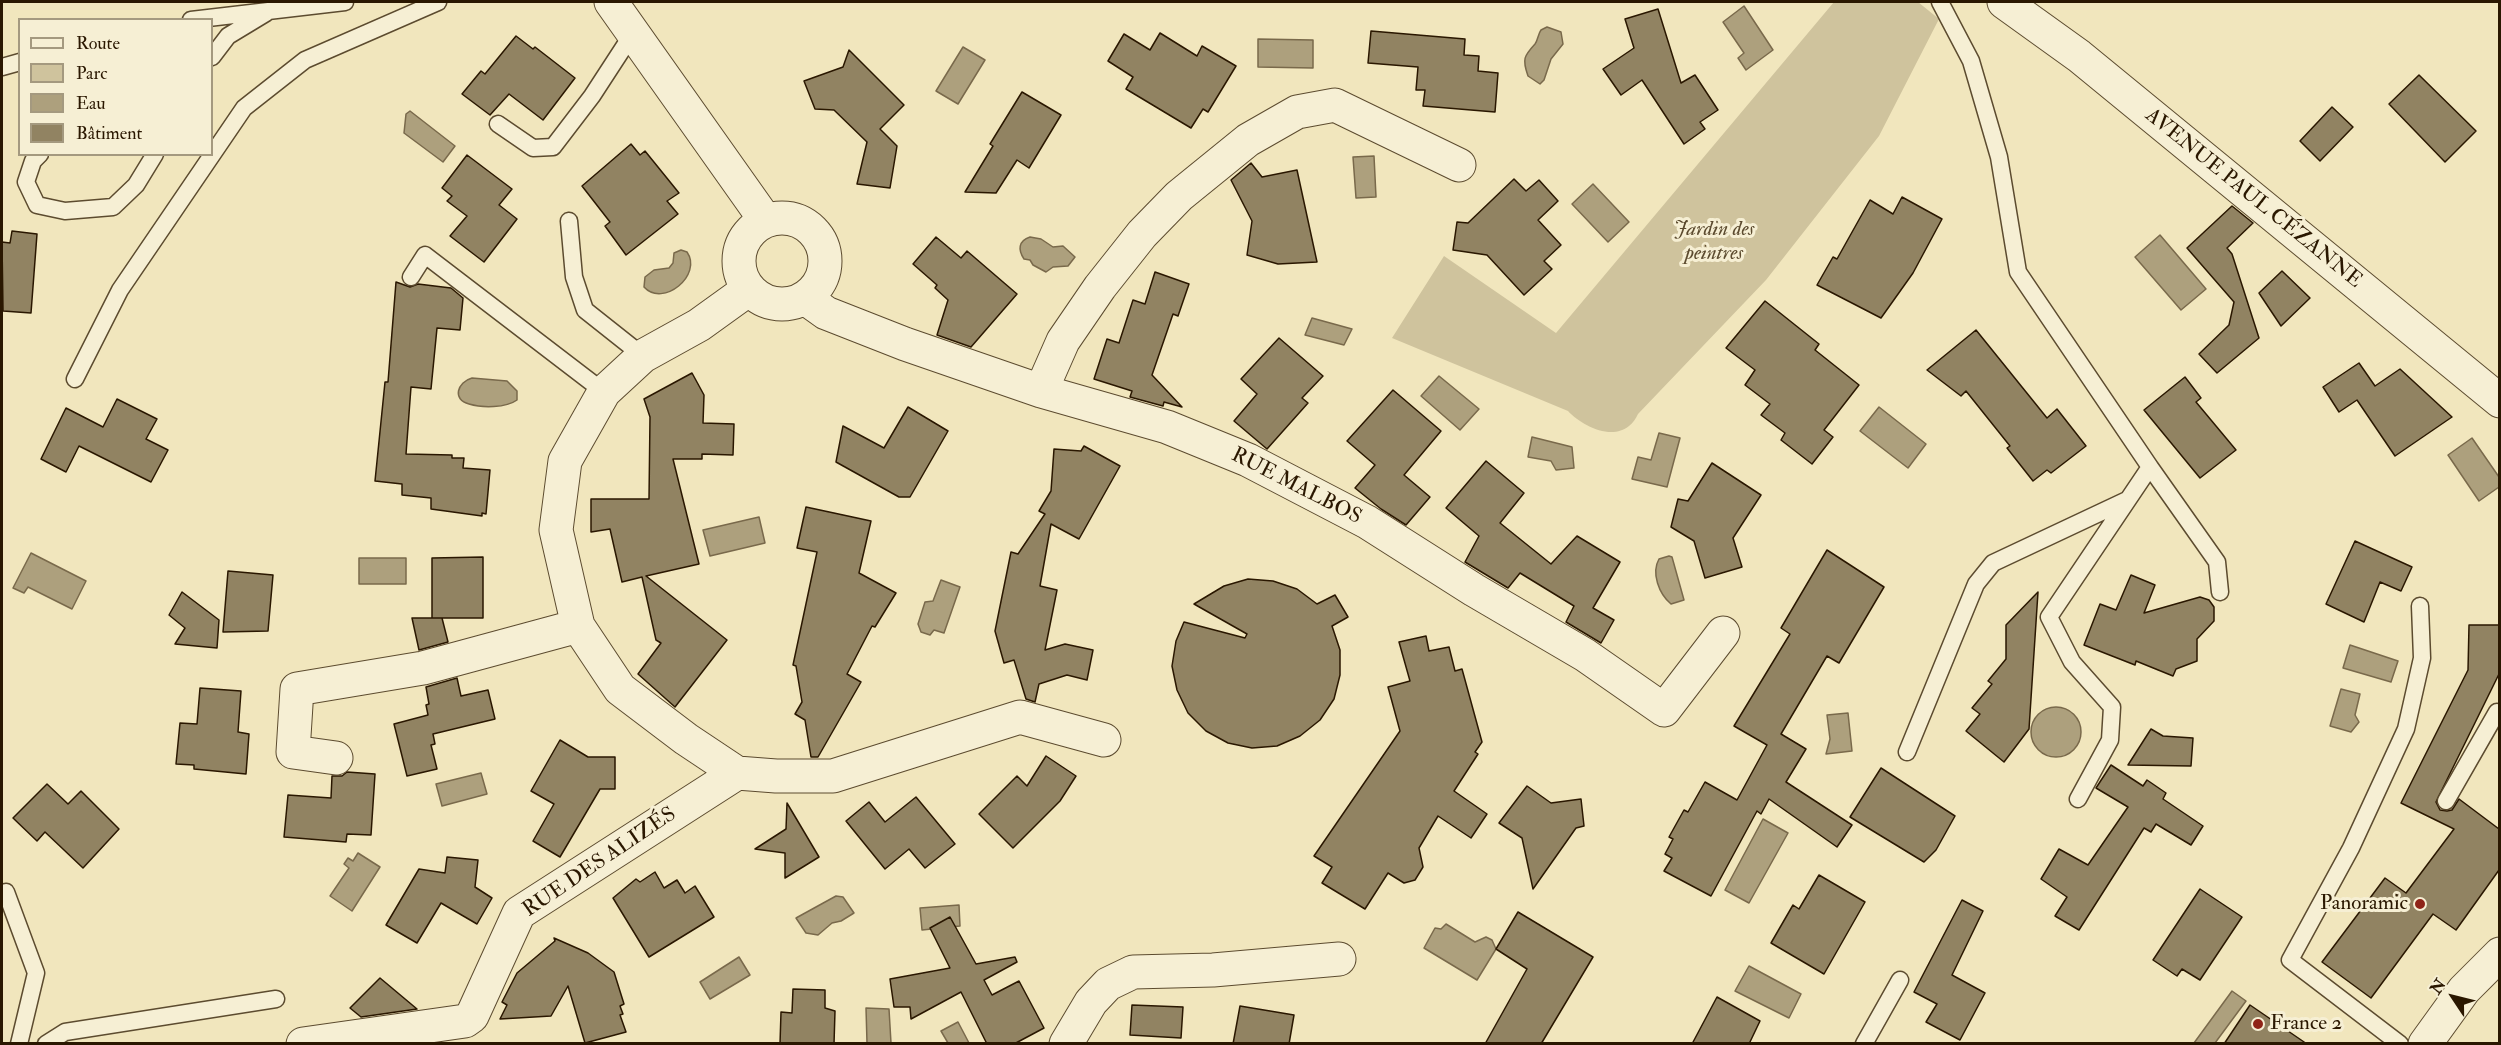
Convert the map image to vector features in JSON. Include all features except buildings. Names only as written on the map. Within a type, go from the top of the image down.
[{"type":"street","points":[[611,2],[766,221]]},
{"type":"street","name":"AVENUE PAUL CÉZANNE","points":[[2004,2],[2088,64],[2499,401]]},
{"type":"street","points":[[1041,391],[1063,340],[1100,287],[1142,234],[1179,196],[1248,140],[1297,112],[1335,105],[1459,165]]},
{"type":"street","points":[[785,218],[804,223],[814,231],[826,254],[825,267],[815,290],[794,303],[770,303],[749,289],[742,278],[739,265],[740,251],[745,238],[754,228],[766,221],[785,218]]},
{"type":"street","points":[[749,289],[699,325],[644,356],[604,392],[565,461],[556,530],[578,626],[620,689],[686,739],[737,773],[833,776],[1020,717],[1104,740]]},
{"type":"street","name":"RUE MALBOS","points":[[805,298],[826,313],[904,344],[1041,391],[1167,428],[1248,460],[1367,522],[1474,590],[1585,655],[1664,710],[1723,633]]},
{"type":"street","points":[[336,758],[293,752],[297,689],[423,668],[578,626]]},
{"type":"street","name":"RUE DES ALIZÉS","points":[[303,1044],[465,1021],[472,1016],[519,914],[737,773]]},
{"type":"street","points":[[2425,1044],[2464,990],[2498,958]]},
{"type":"street","points":[[1066,1044],[1091,1002],[1108,984],[1133,972],[1213,970],[1339,959]]},
{"type":"lane","points":[[207,18],[345,2]]},
{"type":"lane","points":[[213,154],[244,108],[305,60],[438,2]]},
{"type":"lane","points":[[1940,2],[1971,61],[1999,157],[2018,272],[2217,562],[2220,592]]},
{"type":"lane","points":[[213,56],[228,36],[271,10]]},
{"type":"lane","points":[[498,124],[533,148],[553,147],[591,96],[633,33]]},
{"type":"lane","points":[[2,67],[18,63]]},
{"type":"lane","points":[[38,156],[33,161],[26,182],[37,205],[65,211],[113,207],[136,185],[154,156]]},
{"type":"lane","points":[[75,379],[120,290],[211,156]]},
{"type":"lane","points":[[569,221],[574,277],[585,310],[644,356]]},
{"type":"lane","points":[[411,277],[425,255],[604,392]]},
{"type":"lane","points":[[2078,799],[2110,740],[2112,707],[2072,662],[2049,617],[2150,467]]},
{"type":"lane","points":[[1907,752],[1976,584],[1993,563],[2127,500]]},
{"type":"lane","points":[[2400,1044],[2290,960],[2351,848],[2406,729],[2422,658],[2420,606]]},
{"type":"lane","points":[[2446,801],[2497,712],[2499,713]]},
{"type":"lane","points":[[6,892],[36,972],[19,1044]]},
{"type":"lane","points":[[1864,1044],[1900,980]]},
{"type":"lane","points":[[46,1044],[65,1032],[75,1030],[276,999]]},
{"type":"green space","name":"Jardin des peintres","points":[[1834,2],[1918,2],[1939,19],[1879,136],[1766,280],[1629,426],[1614,432],[1605,432],[1588,426],[1568,411],[1392,338],[1444,256],[1556,333]]},
{"type":"water","points":[[1744,6],[1773,50],[1746,70],[1738,58],[1744,53],[1723,22]]},
{"type":"water","points":[[1547,27],[1561,32],[1563,44],[1551,59],[1544,80],[1540,84],[1528,76],[1525,62],[1526,55],[1536,42],[1541,30]]},
{"type":"water","points":[[1258,39],[1313,40],[1313,68],[1258,67]]},
{"type":"water","points":[[963,47],[985,60],[958,104],[936,91]]},
{"type":"water","points":[[410,111],[455,146],[443,162],[404,133],[406,114]]},
{"type":"water","points":[[1374,156],[1376,197],[1356,198],[1353,157]]},
{"type":"water","points":[[1593,184],[1629,222],[1608,242],[1572,204]]},
{"type":"water","points":[[2160,235],[2206,289],[2181,310],[2135,257]]},
{"type":"water","points":[[1030,237],[1041,239],[1053,247],[1063,246],[1075,257],[1068,266],[1053,267],[1046,272],[1022,256],[1021,243]]},
{"type":"water","points":[[681,250],[687,252],[691,261],[690,270],[679,286],[661,294],[644,287],[645,277],[654,270],[669,268],[673,263],[674,253]]},
{"type":"water","points":[[1312,318],[1352,329],[1344,345],[1305,335]]},
{"type":"water","points":[[1439,376],[1479,409],[1460,430],[1421,396]]},
{"type":"water","points":[[472,378],[507,381],[517,391],[517,400],[507,405],[487,407],[464,402],[460,399],[458,391],[463,383]]},
{"type":"water","points":[[1879,407],[1926,444],[1908,468],[1860,431]]},
{"type":"water","points":[[1659,433],[1680,438],[1667,487],[1632,479],[1638,457],[1651,460]]},
{"type":"water","points":[[1532,437],[1572,447],[1574,468],[1556,470],[1551,461],[1528,457]]},
{"type":"water","points":[[2472,438],[2499,477],[2499,487],[2479,501],[2448,455]]},
{"type":"water","points":[[759,517],[765,543],[710,556],[703,530]]},
{"type":"water","points":[[31,553],[86,581],[72,609],[28,587],[24,593],[13,588]]},
{"type":"water","points":[[1672,557],[1684,600],[1671,604],[1660,589],[1656,577],[1659,559]]},
{"type":"water","points":[[359,558],[406,558],[406,584],[359,584]]},
{"type":"water","points":[[941,580],[960,587],[944,633],[934,630],[930,635],[921,632],[918,624],[925,602],[933,601]]},
{"type":"water","points":[[2350,645],[2398,661],[2391,682],[2343,668]]},
{"type":"water","points":[[2341,689],[2360,694],[2355,715],[2359,722],[2351,732],[2330,726]]},
{"type":"water","points":[[2056,707],[2065,709],[2076,718],[2081,732],[2079,741],[2070,752],[2056,757],[2047,755],[2036,746],[2031,732],[2033,723],[2042,712]]},
{"type":"water","points":[[1848,713],[1852,751],[1826,754],[1830,739],[1827,715]]},
{"type":"water","points":[[481,773],[487,794],[442,806],[436,784]]},
{"type":"water","points":[[1763,819],[1788,833],[1749,903],[1725,890]]},
{"type":"water","points":[[358,853],[380,867],[352,911],[330,896],[349,868],[344,864],[348,858],[353,861]]},
{"type":"water","points":[[836,896],[843,897],[854,913],[841,921],[832,923],[818,935],[806,933],[796,918]]},
{"type":"water","points":[[959,905],[960,926],[922,930],[920,908]]},
{"type":"water","points":[[1446,924],[1475,942],[1486,937],[1492,940],[1496,949],[1477,980],[1424,948],[1435,928],[1441,929]]},
{"type":"water","points":[[739,957],[750,975],[710,999],[700,982]]},
{"type":"water","points":[[1749,966],[1801,994],[1789,1018],[1735,991]]},
{"type":"water","points":[[2232,991],[2246,1001],[2215,1043],[2194,1043]]},
{"type":"water","points":[[866,1008],[889,1009],[891,1043],[867,1043]]},
{"type":"water","points":[[958,1022],[969,1043],[948,1043],[941,1031]]},
{"type":"place","name":"Panoramic","points":[[2420,904]]},
{"type":"place","name":"France 2","points":[[2258,1024]]}]
